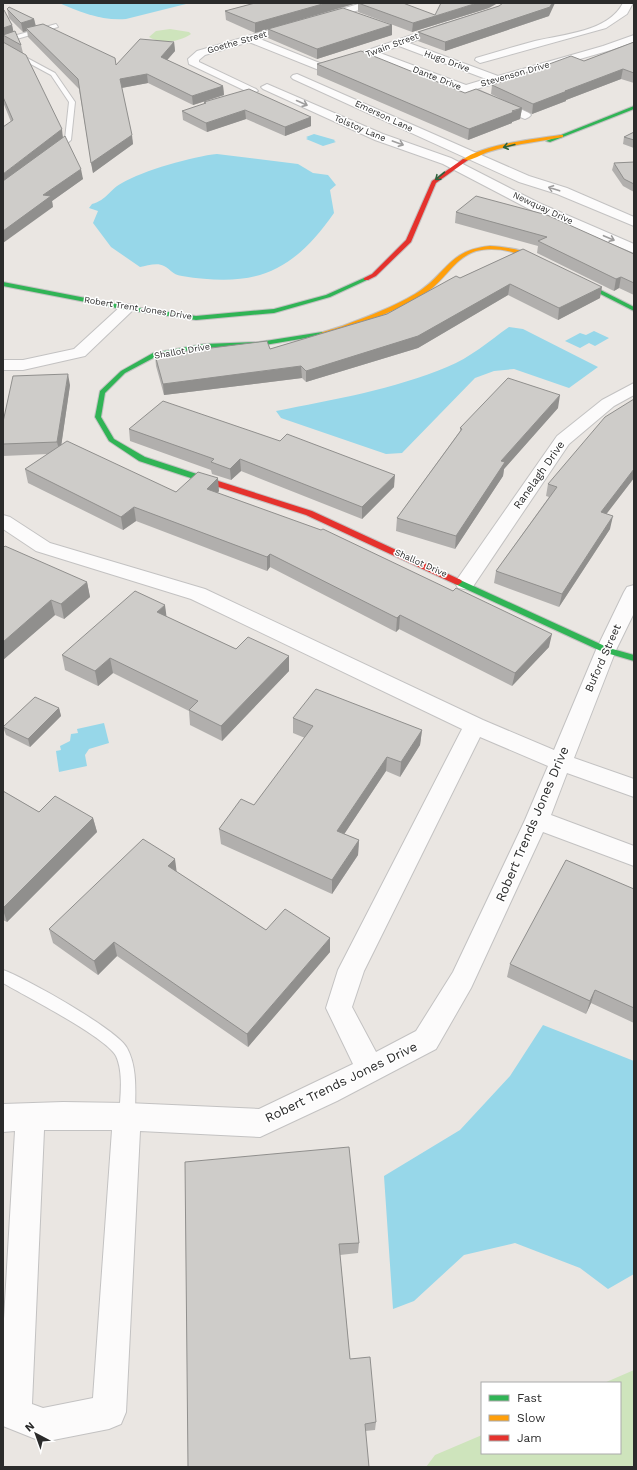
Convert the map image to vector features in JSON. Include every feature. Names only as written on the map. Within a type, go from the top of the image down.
[{"type":"street","name":"Goethe Street","points":[[252,92],[194,64],[193,59],[201,53],[373,3]]},
{"type":"street","points":[[480,60],[591,31],[609,23],[627,8],[628,3]]},
{"type":"street","points":[[344,12],[357,17]]},
{"type":"street","points":[[621,13],[634,14]]},
{"type":"street","name":"Twain Street","points":[[238,96],[371,53],[397,37],[411,37],[457,22]]},
{"type":"street","name":"Hugo Drive","points":[[397,37],[497,80]]},
{"type":"street","name":"Stevenson Drive","points":[[465,89],[634,38]]},
{"type":"street","points":[[250,39],[323,68]]},
{"type":"street","points":[[516,50],[550,64]]},
{"type":"street","name":"Dante Drive","points":[[371,53],[465,89],[525,115]]},
{"type":"street","name":"Emerson Lane","points":[[289,80],[375,112],[471,156]]},
{"type":"street","name":"Tolstoy Lane","points":[[267,87],[371,133],[454,164]]},
{"type":"street","points":[[517,153],[634,107]]},
{"type":"street","points":[[346,122],[375,112]]},
{"type":"street","points":[[371,133],[399,123]]},
{"type":"street","name":"Robert Trent Jones Drive","points":[[3,284],[127,308],[196,318],[274,311],[328,296],[374,275],[409,240],[434,182],[454,164],[471,156],[511,145],[561,136]]},
{"type":"street","name":"Newquay Drive","points":[[471,156],[634,222]]},
{"type":"street","points":[[460,179],[471,172],[504,158]]},
{"type":"street","name":"Newquay Drive","points":[[454,164],[534,206],[634,249]]},
{"type":"street","points":[[422,207],[440,193]]},
{"type":"street","points":[[560,217],[590,203]]},
{"type":"street","name":"Shallot Drive","points":[[549,266],[527,255],[497,248],[474,250],[459,257],[428,289],[382,312],[330,333],[259,344],[204,346],[155,354],[123,372],[102,392],[98,416],[111,440],[142,459],[309,513],[465,583],[606,650],[634,658]]},
{"type":"street","points":[[563,273],[634,308]]},
{"type":"street","points":[[3,361],[20,352],[42,355],[79,353],[127,308]]},
{"type":"street","points":[[3,365],[23,365],[42,355]]},
{"type":"street","name":"Ranelagh Drive","points":[[465,583],[562,440],[608,403],[634,388]]},
{"type":"street","points":[[5,526],[43,547],[198,594],[475,726],[561,762],[634,788]]},
{"type":"street","name":"Buford Street","points":[[575,725],[606,650],[634,592]]},
{"type":"street","name":"Robert Trends Jones Drive","points":[[17,1118],[127,1117],[260,1123],[327,1092],[426,1040],[462,980],[537,820],[575,725]]},
{"type":"street","points":[[370,1069],[339,1008],[351,970],[475,726]]},
{"type":"street","points":[[537,820],[634,856]]},
{"type":"street","points":[[17,1118],[15,1415],[43,1425],[109,1412],[127,1117]]},
{"type":"lane","points":[[3,41],[56,26]]},
{"type":"lane","points":[[3,47],[53,74],[72,102],[68,140],[51,154]]},
{"type":"lane","points":[[3,976],[106,1036],[120,1050],[126,1073],[127,1117]]},
{"type":"green space","points":[[170,29],[189,32],[191,34],[176,41],[170,42],[159,41],[149,37],[156,31]]},
{"type":"green space","points":[[634,1370],[634,1467],[426,1467],[435,1455],[481,1435],[481,1454],[621,1454],[621,1382],[606,1382]]},
{"type":"water","points":[[59,3],[190,3],[126,19],[108,19],[75,10]]},
{"type":"water","points":[[314,134],[335,140],[334,141],[336,142],[323,146],[306,139],[308,138],[306,137]]},
{"type":"water","points":[[217,154],[298,164],[313,173],[328,175],[336,185],[330,190],[334,213],[303,250],[287,262],[270,272],[231,280],[182,276],[158,264],[140,267],[111,247],[93,223],[98,211],[89,208],[92,204],[105,197],[118,185],[131,178],[168,165],[207,155]]},
{"type":"water","points":[[509,327],[523,329],[598,367],[569,388],[514,369],[494,371],[475,378],[402,453],[386,454],[281,418],[276,411],[385,388],[427,375],[464,359]]},
{"type":"water","points":[[594,331],[609,338],[595,346],[589,343],[580,348],[565,341],[580,333],[586,335]]},
{"type":"water","points":[[104,723],[109,743],[89,749],[85,755],[87,766],[59,772],[56,751],[61,750],[60,746],[70,741],[71,734],[78,733],[77,729]]},
{"type":"water","points":[[543,1025],[634,1061],[634,1274],[608,1289],[580,1268],[515,1243],[464,1255],[414,1301],[393,1309],[384,1176],[460,1130],[510,1076]]},
{"type":"building","points":[[255,3],[326,3],[255,23],[225,11]]},
{"type":"building","points":[[358,3],[403,3],[435,15],[441,3],[477,3],[413,23]]},
{"type":"building","points":[[503,3],[552,3],[550,7],[445,42],[418,32],[499,6]]},
{"type":"building","points":[[9,7],[34,19],[21,23],[7,9]]},
{"type":"building","points":[[343,8],[392,25],[317,49],[268,29]]},
{"type":"building","points":[[3,10],[12,25],[3,28]]},
{"type":"building","points":[[43,24],[115,58],[116,65],[140,39],[174,42],[161,57],[223,86],[192,96],[147,74],[120,79],[132,135],[91,163],[78,79],[26,28]]},
{"type":"building","points":[[15,31],[21,45],[3,35]]},
{"type":"building","points":[[3,42],[26,55],[62,129],[3,174],[3,127],[13,120],[3,97]]},
{"type":"building","points":[[634,42],[634,73],[623,69],[533,104],[492,85],[571,56],[584,61]]},
{"type":"building","points":[[361,51],[465,93],[476,89],[522,108],[469,129],[317,64]]},
{"type":"building","points":[[249,89],[311,117],[285,127],[245,110],[206,123],[182,111],[206,103],[204,102]]},
{"type":"building","points":[[634,132],[634,140],[624,137]]},
{"type":"building","points":[[65,136],[81,169],[43,195],[51,196],[3,231],[3,181]]},
{"type":"building","points":[[634,162],[634,184],[624,179],[614,163]]},
{"type":"building","points":[[476,196],[547,215],[634,254],[634,283],[621,277],[616,279],[538,241],[547,237],[456,212]]},
{"type":"building","points":[[523,249],[602,287],[559,308],[510,284],[418,336],[306,371],[301,366],[163,384],[155,355],[267,341],[270,349],[387,314],[456,276],[460,278]]},
{"type":"building","points":[[68,374],[57,442],[3,444],[3,422],[13,376]]},
{"type":"building","points":[[508,378],[560,395],[501,461],[505,462],[456,536],[397,518],[462,429],[460,428]]},
{"type":"building","points":[[634,399],[634,469],[601,512],[613,516],[562,594],[496,571],[557,487],[548,484],[605,417]]},
{"type":"building","points":[[163,401],[280,441],[287,434],[395,475],[362,507],[240,459],[230,469],[211,462],[214,459],[129,429]]},
{"type":"building","points":[[67,441],[176,492],[198,472],[218,478],[207,489],[321,530],[323,529],[453,591],[456,588],[552,634],[515,673],[400,615],[397,618],[270,554],[267,557],[134,507],[121,517],[25,469]]},
{"type":"building","points":[[5,546],[87,582],[61,604],[51,600],[3,642],[3,548]]},
{"type":"building","points":[[135,591],[165,605],[157,612],[236,649],[248,637],[289,656],[221,726],[189,710],[198,701],[110,658],[95,671],[62,655]]},
{"type":"building","points":[[316,689],[422,730],[401,762],[387,757],[337,831],[359,840],[332,880],[219,829],[241,799],[254,805],[313,726],[293,718]]},
{"type":"building","points":[[35,697],[59,708],[28,739],[3,727]]},
{"type":"building","points":[[3,791],[39,812],[55,796],[93,818],[3,908]]},
{"type":"building","points":[[143,839],[175,859],[168,866],[266,930],[285,909],[330,938],[247,1034],[114,942],[94,961],[49,929]]},
{"type":"building","points":[[566,860],[634,889],[634,1008],[595,990],[590,1001],[510,964]]},
{"type":"building","points":[[349,1147],[359,1243],[339,1244],[350,1359],[370,1357],[376,1422],[365,1424],[369,1467],[188,1467],[185,1162]]},
{"type":"traffic: fast","points":[[548,141],[634,107]]},
{"type":"traffic: fast","points":[[3,284],[127,308],[196,318],[274,311],[328,296],[366,279]]},
{"type":"traffic: fast","points":[[575,279],[634,309]]},
{"type":"traffic: fast","points":[[209,481],[142,459],[111,440],[98,417],[102,392],[123,372],[155,354],[204,346],[259,344],[322,334]]},
{"type":"traffic: fast","points":[[458,582],[606,650],[634,658]]},
{"type":"traffic: slow","points":[[465,160],[486,151],[524,142],[561,136]]},
{"type":"traffic: slow","points":[[322,334],[330,333],[367,319],[416,296],[432,286],[455,260],[469,252],[480,249],[501,248],[523,254],[543,263]]},
{"type":"traffic: jam","points":[[366,279],[374,275],[409,241],[434,182],[465,160]]},
{"type":"traffic: jam","points":[[209,481],[309,513],[458,582]]}]
